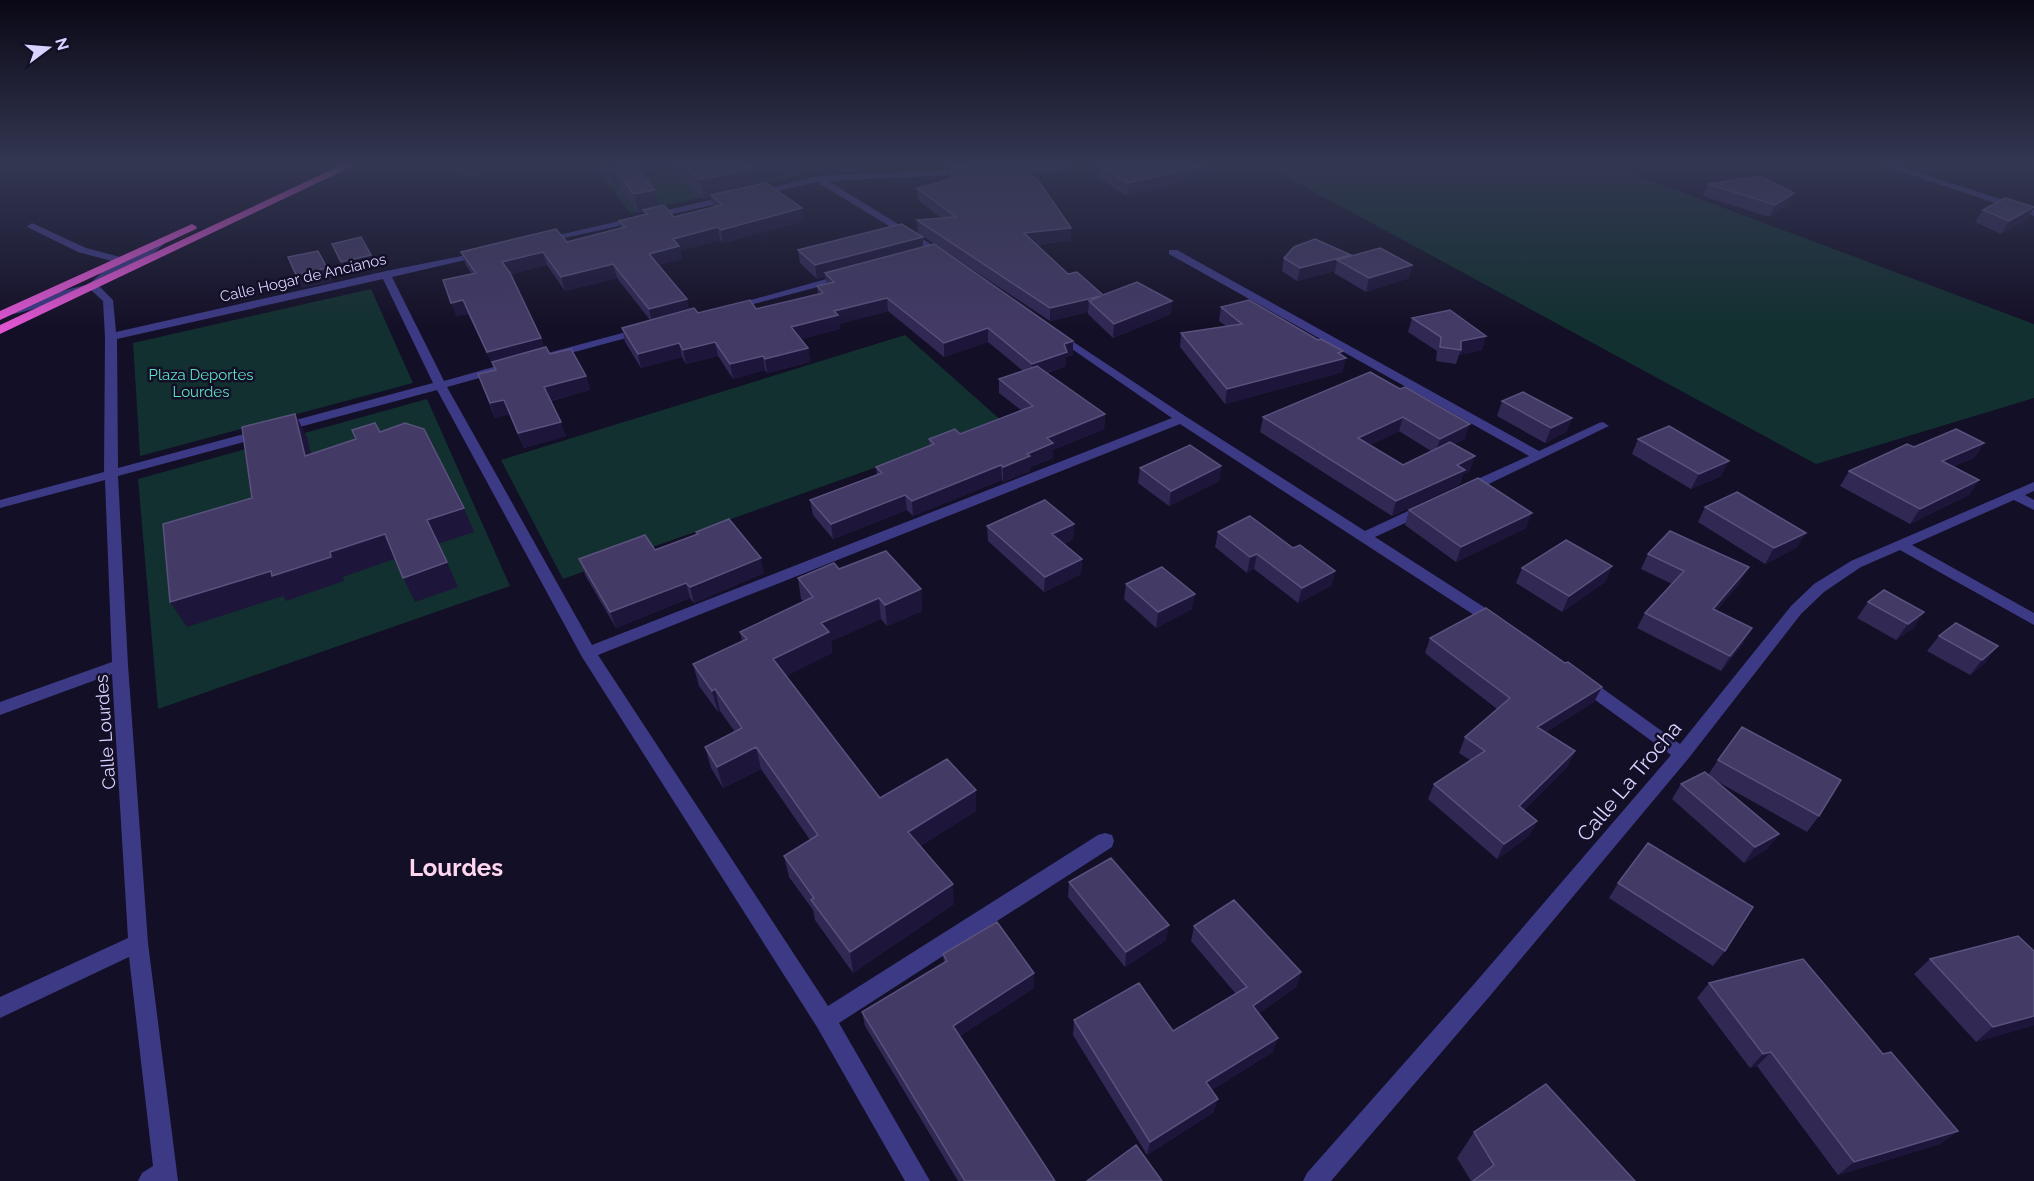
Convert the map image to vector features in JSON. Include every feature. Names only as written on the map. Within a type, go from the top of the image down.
[{"type":"highway","points":[[4,314],[211,218]]},
{"type":"highway","points":[[0,330],[237,218]]},
{"type":"street","points":[[526,244],[642,218]]},
{"type":"street","points":[[878,218],[931,253],[956,265]]},
{"type":"street","points":[[32,226],[82,250],[120,260]]},
{"type":"street","points":[[4,314],[31,308],[62,294],[93,286],[110,271],[151,252],[164,240]]},
{"type":"street","name":"Calle Hogar de Ancianos","points":[[111,337],[491,251]]},
{"type":"street","points":[[1173,252],[1539,456]]},
{"type":"street","points":[[717,311],[856,273]]},
{"type":"street","points":[[386,274],[440,385],[588,653],[825,1020],[918,1181]]},
{"type":"street","name":"Calle Lourdes","points":[[93,286],[108,300],[111,337],[111,475],[120,665],[138,943],[160,1178]]},
{"type":"street","points":[[1044,325],[1181,419],[1512,633]]},
{"type":"street","points":[[544,357],[648,329]]},
{"type":"street","points":[[0,504],[510,367]]},
{"type":"street","points":[[588,653],[1181,419]]},
{"type":"street","points":[[1456,494],[1603,426]]},
{"type":"street","name":"Calle La Trocha","points":[[1315,1181],[1482,990],[1682,754],[1796,609],[1839,573],[1899,544],[2034,486]]},
{"type":"street","points":[[2014,494],[2034,506]]},
{"type":"street","points":[[1363,537],[1436,504]]},
{"type":"street","points":[[1899,544],[2034,620]]},
{"type":"street","points":[[0,708],[120,665]]},
{"type":"street","points":[[1570,672],[1682,754]]},
{"type":"street","points":[[825,1020],[1105,841]]},
{"type":"street","points":[[0,1008],[138,943]]},
{"type":"green space","points":[[1363,218],[1751,218],[2034,324],[2034,398],[1816,464]]},
{"type":"green space","name":"Plaza Deportes Lourdes","points":[[371,289],[413,383],[140,456],[133,343]]},
{"type":"green space","points":[[905,335],[1003,422],[563,579],[501,460]]},
{"type":"green space","points":[[427,399],[510,586],[158,709],[138,479]]},
{"type":"building","points":[[631,218],[765,218],[721,230],[718,227],[673,239],[679,246],[649,254],[687,299],[649,309],[613,264],[561,277],[543,252],[502,262],[510,273],[541,338],[487,352],[463,300],[451,303],[443,280],[476,273],[461,252],[556,229],[567,242],[625,227],[619,221]]},
{"type":"building","points":[[1064,218],[1071,228],[1024,233],[1068,274],[1077,272],[1103,295],[1137,282],[1172,301],[1114,324],[1089,301],[1101,296],[1050,308],[917,220]]},
{"type":"building","points":[[901,224],[923,237],[815,265],[798,250]]},
{"type":"building","points":[[361,237],[371,255],[341,262],[332,244]]},
{"type":"building","points":[[1315,239],[1351,255],[1300,268],[1284,258],[1294,247]]},
{"type":"building","points":[[934,244],[1073,341],[1064,344],[1067,352],[1032,364],[988,328],[944,343],[887,298],[834,311],[838,315],[791,327],[808,348],[765,359],[763,356],[730,364],[715,342],[683,350],[679,343],[638,354],[622,328],[694,308],[698,313],[750,300],[756,309],[823,293],[817,286],[834,282],[825,273]]},
{"type":"building","points":[[1380,248],[1412,265],[1369,278],[1337,260]]},
{"type":"building","points":[[318,251],[327,268],[296,275],[288,257]]},
{"type":"building","points":[[1249,300],[1318,340],[1321,339],[1343,351],[1338,353],[1346,358],[1227,389],[1181,333],[1242,324],[1221,307]]},
{"type":"building","points":[[1450,310],[1486,336],[1461,341],[1461,350],[1440,347],[1441,337],[1412,318]]},
{"type":"building","points":[[546,347],[550,354],[571,349],[586,376],[544,387],[561,422],[518,433],[504,400],[490,403],[478,374],[496,370],[492,362]]},
{"type":"building","points":[[1037,366],[1105,414],[1047,438],[1053,443],[1027,454],[1030,456],[1003,467],[1001,465],[912,501],[905,495],[831,524],[810,500],[882,473],[876,467],[934,444],[929,439],[955,429],[960,434],[1033,406],[999,379]]},
{"type":"building","points":[[1370,372],[1400,389],[1405,387],[1470,424],[1440,439],[1403,417],[1358,438],[1403,465],[1450,442],[1475,456],[1457,465],[1465,470],[1396,501],[1263,417]]},
{"type":"building","points":[[1523,392],[1572,418],[1551,428],[1502,401]]},
{"type":"building","points":[[295,414],[305,456],[356,439],[352,430],[375,423],[380,432],[405,423],[424,429],[464,508],[427,520],[447,562],[403,578],[385,534],[330,552],[331,557],[272,576],[271,571],[170,602],[163,524],[252,498],[242,427]]},
{"type":"building","points":[[1669,426],[1729,461],[1699,474],[1638,439]]},
{"type":"building","points":[[1956,429],[1984,443],[1942,461],[1979,480],[1920,509],[1849,471],[1907,444],[1914,447]]},
{"type":"building","points":[[1190,445],[1221,466],[1171,491],[1140,468]]},
{"type":"building","points":[[1478,478],[1532,513],[1461,547],[1409,510]]},
{"type":"building","points":[[1737,492],[1806,533],[1774,548],[1705,507]]},
{"type":"building","points":[[1045,500],[1074,524],[1052,534],[1082,559],[1045,577],[987,526]]},
{"type":"building","points":[[1250,516],[1293,548],[1300,545],[1335,571],[1302,588],[1257,554],[1250,557],[1218,532]]},
{"type":"building","points":[[729,519],[761,558],[690,587],[686,583],[610,612],[579,559],[645,535],[655,550],[698,534],[696,532]]},
{"type":"building","points":[[1670,531],[1749,567],[1713,609],[1752,628],[1730,656],[1645,613],[1684,571],[1648,554]]},
{"type":"building","points":[[1566,540],[1612,566],[1569,596],[1522,568]]},
{"type":"building","points":[[886,551],[921,589],[885,605],[879,598],[821,623],[829,632],[773,659],[880,798],[947,759],[976,790],[908,832],[953,884],[850,952],[811,900],[814,898],[784,856],[818,835],[756,747],[717,767],[705,747],[742,728],[715,689],[712,691],[693,664],[747,639],[740,632],[813,597],[798,578],[834,563],[839,569]]},
{"type":"building","points":[[1162,567],[1195,594],[1158,612],[1126,584]]},
{"type":"building","points":[[1884,590],[1924,612],[1908,624],[1868,602]]},
{"type":"building","points":[[1486,608],[1602,687],[1537,727],[1575,751],[1519,806],[1537,821],[1504,844],[1434,784],[1485,751],[1465,737],[1510,698],[1430,638]]},
{"type":"building","points":[[1956,623],[1998,646],[1982,660],[1939,636]]},
{"type":"building","points":[[1742,727],[1841,780],[1819,816],[1718,760]]},
{"type":"building","points":[[1705,772],[1779,834],[1755,847],[1681,784]]},
{"type":"building","points":[[1648,843],[1753,907],[1725,951],[1618,883]]},
{"type":"building","points":[[1111,858],[1169,925],[1126,952],[1069,882]]},
{"type":"building","points":[[1234,900],[1301,972],[1253,1006],[1278,1038],[1206,1082],[1218,1099],[1150,1142],[1074,1020],[1139,983],[1173,1031],[1247,987],[1194,926]]},
{"type":"building","points":[[997,922],[1034,973],[953,1026],[1055,1181],[965,1181],[862,1012],[947,961],[943,954]]},
{"type":"building","points":[[2018,936],[2034,951],[2034,1016],[1993,1027],[1930,959]]},
{"type":"building","points":[[1803,959],[1883,1054],[1891,1052],[1958,1131],[1854,1162],[1771,1052],[1763,1054],[1709,983]]},
{"type":"building","points":[[1546,1084],[1635,1181],[1473,1181],[1494,1165],[1474,1132]]},
{"type":"building","points":[[1136,1145],[1162,1181],[1087,1181]]},
{"type":"district","name":"Lourdes","points":[[456,867]]}]
